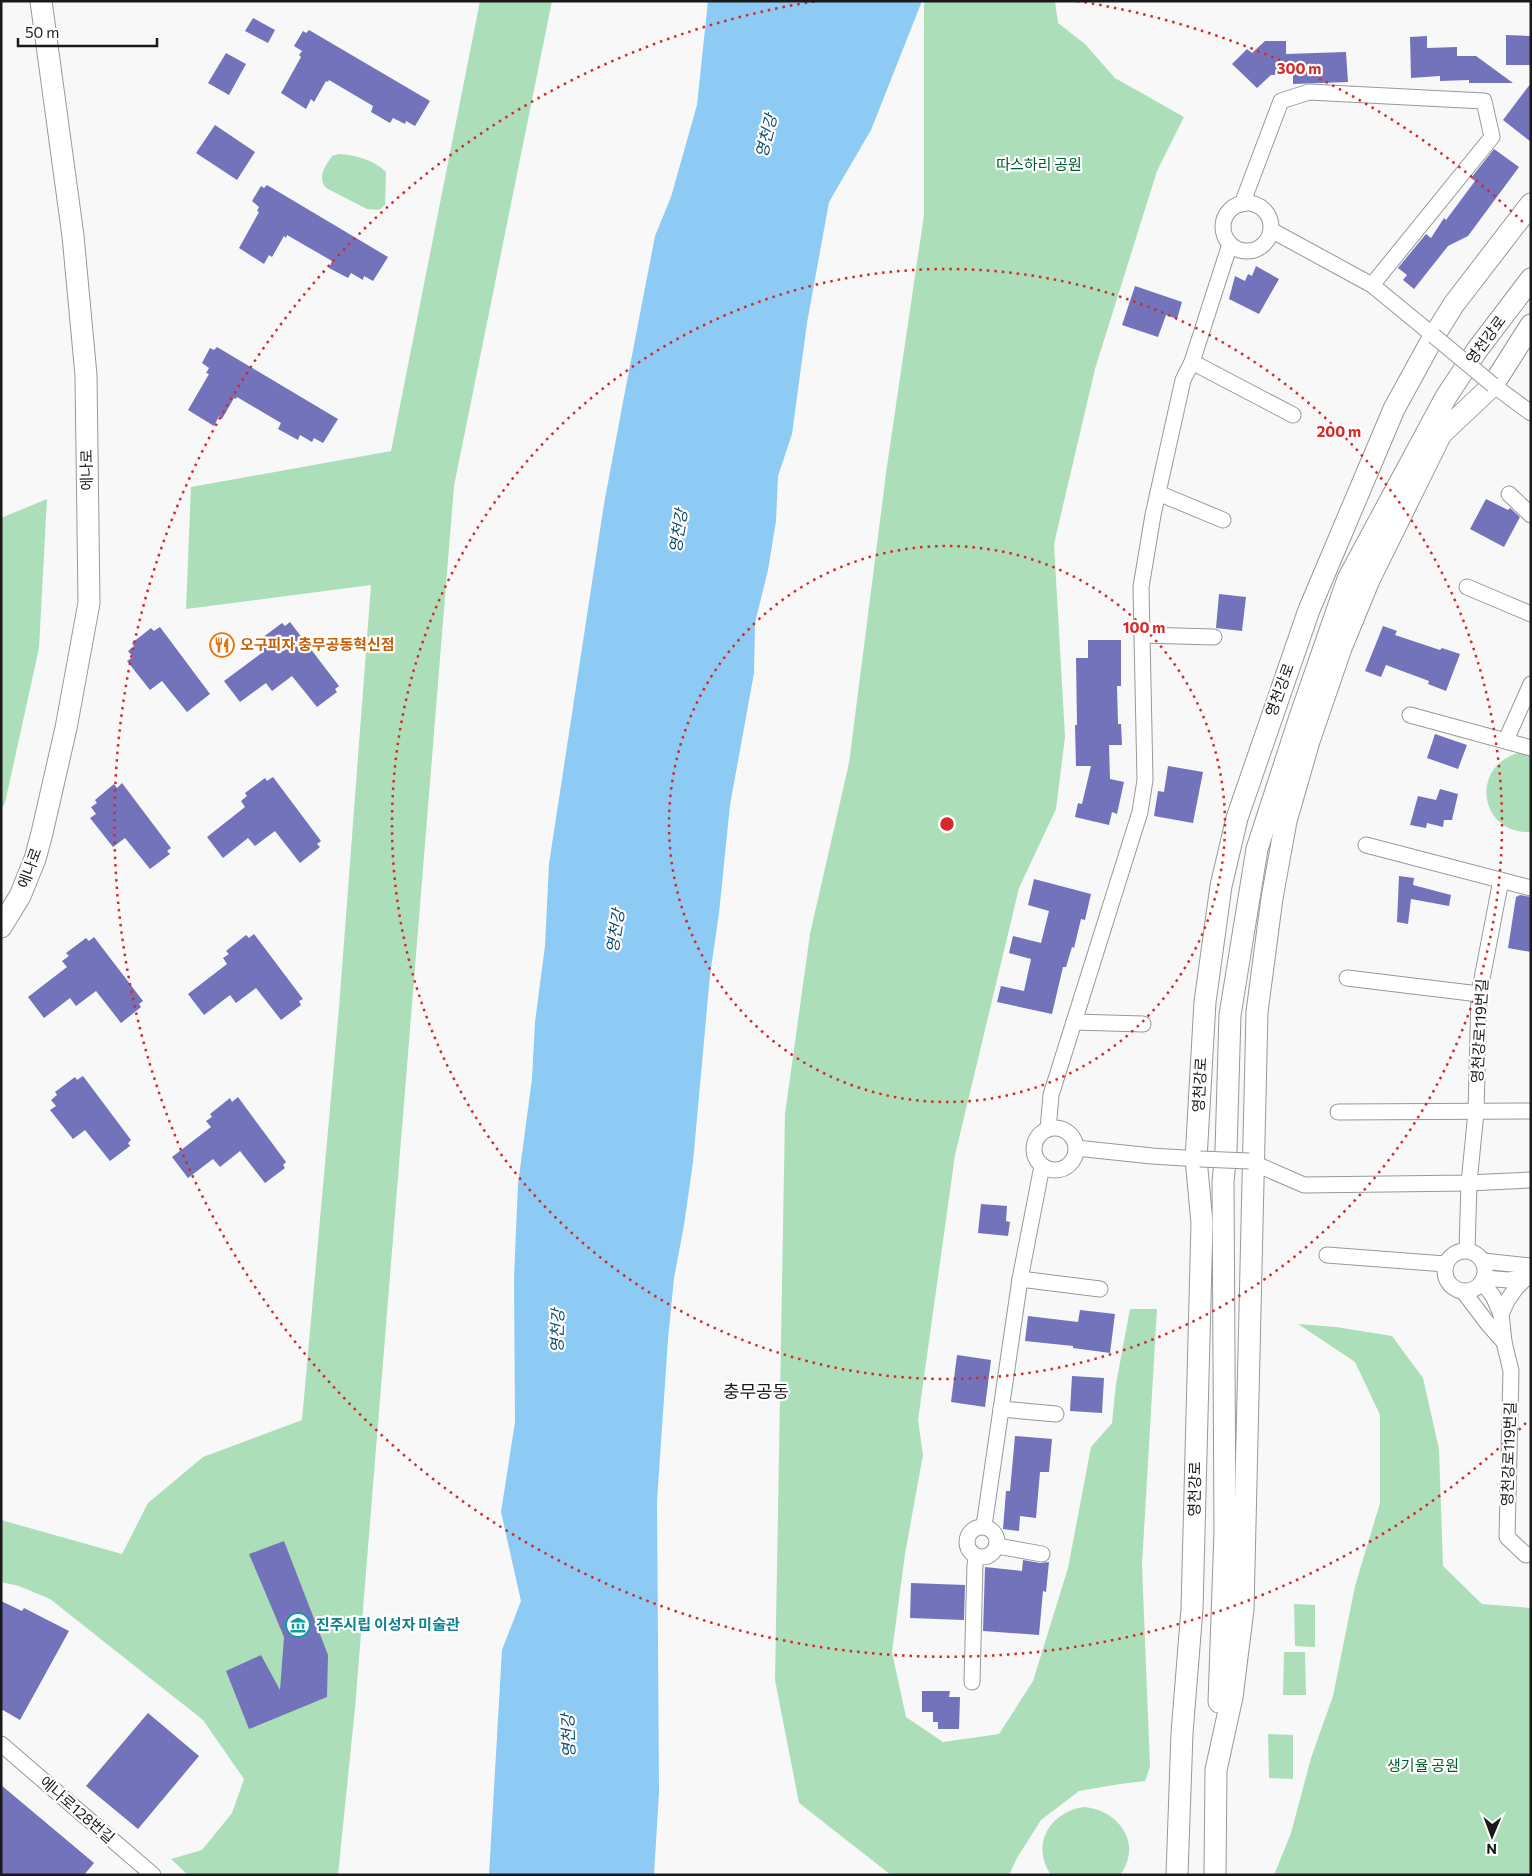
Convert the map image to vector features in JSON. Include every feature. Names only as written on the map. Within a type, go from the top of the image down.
[{"type":"street","name":"에나로","points":[[1,927],[20,896],[35,859],[66,728],[89,603],[86,375],[73,236],[41,1]]},
{"type":"street","points":[[1242,204],[1281,101],[1309,92],[1484,101],[1492,137],[1372,285]]},
{"type":"street","points":[[1048,1129],[1051,1095],[1140,812],[1145,780],[1140,588],[1158,493],[1183,380],[1192,362],[1230,244],[1224,230],[1224,223],[1230,211],[1242,204],[1257,205],[1263,209],[1268,215],[1271,230],[1265,243],[1258,248],[1244,250],[1230,244]]},
{"type":"street","name":"영천강로","points":[[1177,1875],[1182,1733],[1192,1608],[1202,1224],[1198,1159],[1205,1002],[1220,886],[1237,818],[1309,610],[1394,409],[1454,304],[1531,204]]},
{"type":"street","points":[[1271,230],[1372,285],[1531,413]]},
{"type":"street","name":"영천강로","points":[[1215,1875],[1216,1770],[1225,1532],[1223,1182],[1226,1150],[1227,1073],[1230,1015],[1256,849],[1348,579],[1446,397],[1477,350],[1531,279]]},
{"type":"street","name":"영천강로","points":[[1216,1770],[1232,1697],[1243,1609],[1251,1161],[1257,1012],[1268,926],[1286,821],[1309,741],[1341,648],[1369,580],[1441,434],[1493,384],[1531,325]]},
{"type":"street","points":[[1192,362],[1293,415]]},
{"type":"street","points":[[1158,493],[1223,520]]},
{"type":"street","points":[[1508,494],[1531,515]]},
{"type":"street","points":[[1468,587],[1531,614]]},
{"type":"street","points":[[1142,635],[1214,637]]},
{"type":"street","points":[[1506,740],[1531,684]]},
{"type":"street","points":[[1410,715],[1531,748]]},
{"type":"street","points":[[1366,844],[1531,888]]},
{"type":"street","name":"영천강로119번길","points":[[1467,1250],[1469,1184],[1476,1112],[1478,994],[1501,880]]},
{"type":"street","points":[[1347,978],[1478,994]]},
{"type":"street","points":[[1074,1022],[1142,1024]]},
{"type":"street","points":[[1338,1112],[1531,1111]]},
{"type":"street","points":[[1061,1128],[1067,1131],[1072,1136],[1076,1148],[1072,1161],[1062,1169],[1042,1166],[1035,1155],[1035,1142],[1038,1136],[1048,1129],[1061,1128]]},
{"type":"street","points":[[1076,1148],[1198,1159],[1251,1161],[1304,1185],[1469,1184],[1531,1180]]},
{"type":"street","points":[[984,1526],[1020,1280],[1042,1166]]},
{"type":"street","points":[[1483,1280],[1485,1269],[1483,1261],[1479,1256],[1467,1250],[1453,1253],[1445,1264],[1444,1272],[1446,1279],[1456,1289],[1463,1291],[1470,1290],[1483,1280],[1508,1280],[1529,1273]]},
{"type":"street","points":[[1327,1255],[1445,1264]]},
{"type":"street","points":[[1483,1261],[1529,1273]]},
{"type":"street","points":[[1501,1314],[1507,1301],[1529,1273]]},
{"type":"street","points":[[1020,1280],[1100,1289]]},
{"type":"street","name":"영천강로119번길","points":[[1483,1280],[1501,1314],[1504,1342],[1511,1370],[1507,1537],[1526,1555],[1531,1554]]},
{"type":"street","name":"영천강로119번길","points":[[1463,1291],[1504,1342]]},
{"type":"street","points":[[1001,1409],[1056,1414]]},
{"type":"street","points":[[984,1526],[995,1533],[997,1546],[994,1551],[986,1556],[977,1556],[969,1550],[966,1540],[970,1531],[984,1526]]},
{"type":"street","points":[[997,1546],[1042,1554]]},
{"type":"street","points":[[972,1682],[975,1564],[977,1556]]},
{"type":"street","name":"에나로128번길","points":[[1,1744],[153,1875]]},
{"type":"green space","points":[[480,1],[552,1],[454,486],[355,1708],[338,1875],[188,1875],[171,1859],[202,1850],[232,1813],[244,1779],[203,1720],[50,1599],[19,1586],[1,1582],[1,1520],[122,1554],[148,1503],[203,1457],[302,1420],[339,1008],[371,585],[186,609],[191,487],[391,451]]},
{"type":"green space","name":"따스하리 공원","points":[[924,1],[1055,1],[1058,23],[1085,44],[1115,78],[1184,117],[1157,171],[1095,369],[1054,544],[1065,737],[1056,809],[1019,888],[955,1155],[918,1420],[923,1455],[905,1554],[892,1652],[906,1717],[943,1742],[999,1734],[1033,1681],[1068,1568],[1091,1447],[1112,1423],[1116,1384],[1130,1309],[1157,1309],[1142,1565],[1150,1767],[1145,1781],[1079,1791],[1041,1820],[1017,1858],[1009,1875],[891,1875],[799,1803],[775,1680],[785,1114],[810,934],[849,763],[887,466],[924,215]]},
{"type":"green space","points":[[339,154],[364,159],[376,164],[386,172],[385,205],[379,210],[367,209],[326,188],[323,184],[322,176],[327,164],[332,156]]},
{"type":"green space","points":[[47,499],[39,648],[5,803],[1,810],[1,518]]},
{"type":"green space","points":[[1522,752],[1531,752],[1531,832],[1513,830],[1500,822],[1491,811],[1487,798],[1487,783],[1493,770],[1505,759]]},
{"type":"green space","name":"생기율 공원","points":[[1298,1324],[1336,1327],[1392,1336],[1423,1378],[1439,1449],[1443,1566],[1482,1604],[1531,1608],[1531,1875],[1274,1875],[1291,1833],[1311,1758],[1333,1696],[1355,1586],[1380,1503],[1380,1415],[1355,1362]]},
{"type":"green space","points":[[1294,1604],[1315,1605],[1315,1647],[1295,1646]]},
{"type":"green space","points":[[1284,1652],[1305,1652],[1306,1695],[1283,1695]]},
{"type":"green space","points":[[1268,1734],[1293,1735],[1293,1779],[1269,1778]]},
{"type":"green space","points":[[1084,1807],[1108,1815],[1124,1830],[1129,1852],[1120,1875],[1051,1875],[1045,1863],[1043,1852],[1043,1841],[1047,1831],[1062,1815]]},
{"type":"water","name":"영천강","points":[[708,1],[922,1],[871,130],[829,202],[807,323],[792,434],[778,476],[776,521],[768,570],[755,623],[754,673],[730,805],[719,913],[710,975],[693,1162],[674,1278],[668,1339],[657,1501],[659,1792],[654,1875],[489,1875],[502,1650],[521,1601],[501,1512],[515,1422],[514,1278],[518,1184],[532,1079],[535,1022],[545,946],[549,864],[604,504],[655,236],[671,197],[697,105]]},
{"type":"building","points":[[253,18],[275,30],[268,43],[245,31]]},
{"type":"building","points":[[309,30],[430,101],[415,126],[406,121],[405,124],[393,118],[390,123],[371,112],[373,106],[329,80],[328,82],[326,81],[314,102],[311,99],[306,109],[281,93],[301,57],[299,55],[302,51],[294,46],[303,31],[306,33]]},
{"type":"building","points":[[1506,35],[1531,36],[1531,65],[1506,65]]},
{"type":"building","points":[[1427,36],[1427,48],[1457,47],[1457,56],[1476,56],[1513,83],[1469,83],[1469,80],[1440,81],[1440,76],[1411,78],[1410,37]]},
{"type":"building","points":[[1265,41],[1286,41],[1286,54],[1346,52],[1348,82],[1293,84],[1293,74],[1271,75],[1257,88],[1232,64],[1247,49],[1252,53]]},
{"type":"building","points":[[226,53],[246,64],[229,95],[208,83]]},
{"type":"building","points":[[1531,83],[1531,142],[1503,120]]},
{"type":"building","points":[[215,125],[255,152],[237,180],[196,153]]},
{"type":"building","points":[[1494,149],[1519,167],[1468,236],[1448,246],[1414,289],[1403,280],[1407,275],[1398,268],[1426,234],[1431,238],[1444,218],[1446,220],[1475,181],[1471,178]]},
{"type":"building","points":[[267,185],[388,257],[373,281],[364,276],[363,280],[351,273],[348,278],[329,268],[332,261],[287,235],[286,238],[284,236],[272,257],[269,255],[264,264],[239,248],[259,212],[257,211],[259,207],[252,201],[261,186],[264,188]]},
{"type":"building","points":[[1256,266],[1279,279],[1259,314],[1229,299],[1235,276],[1245,281],[1248,274],[1252,276]]},
{"type":"building","points":[[1135,286],[1182,302],[1177,319],[1166,315],[1158,337],[1122,325]]},
{"type":"building","points":[[217,347],[338,419],[323,443],[314,438],[312,442],[300,435],[298,440],[278,429],[281,423],[237,397],[236,399],[234,398],[222,419],[219,416],[214,426],[188,410],[209,374],[206,373],[209,368],[202,363],[210,348],[214,350]]},
{"type":"building","points":[[1486,499],[1508,510],[1510,508],[1520,517],[1504,547],[1470,529]]},
{"type":"building","points":[[1219,594],[1246,597],[1242,631],[1216,628]]},
{"type":"building","points":[[290,622],[339,686],[335,689],[337,692],[317,707],[292,676],[272,691],[266,683],[240,702],[224,681],[263,652],[258,646],[264,641],[262,638],[282,623],[285,626]]},
{"type":"building","points":[[1383,626],[1397,631],[1395,635],[1440,650],[1442,648],[1460,654],[1446,691],[1428,684],[1429,681],[1386,665],[1381,677],[1365,671]]},
{"type":"building","points":[[160,627],[210,694],[187,712],[162,681],[150,690],[127,661],[133,657],[128,651],[134,646],[132,643],[151,628],[154,631]]},
{"type":"building","points":[[1088,640],[1121,640],[1121,686],[1117,686],[1118,724],[1121,724],[1122,745],[1109,745],[1110,779],[1124,782],[1117,814],[1112,812],[1109,825],[1075,817],[1078,803],[1082,804],[1091,766],[1076,766],[1075,725],[1077,725],[1076,658],[1088,658]]},
{"type":"building","points":[[1435,734],[1467,745],[1458,769],[1427,758]]},
{"type":"building","points":[[1168,766],[1203,772],[1193,823],[1154,816],[1158,791],[1164,792]]},
{"type":"building","points":[[273,777],[321,841],[317,844],[320,847],[300,863],[275,831],[255,846],[248,838],[223,858],[207,837],[245,807],[241,801],[247,796],[245,793],[265,778],[267,781]]},
{"type":"building","points":[[122,783],[171,848],[167,851],[170,854],[150,869],[125,838],[113,847],[90,818],[96,814],[91,807],[97,803],[95,800],[114,784],[117,788]]},
{"type":"building","points":[[1440,789],[1458,794],[1452,820],[1444,820],[1443,827],[1427,823],[1426,828],[1410,825],[1418,796],[1436,800]]},
{"type":"building","points":[[1399,876],[1414,878],[1413,885],[1451,895],[1449,906],[1411,899],[1408,924],[1397,922]]},
{"type":"building","points":[[1034,879],[1091,894],[1085,920],[1081,919],[1074,948],[1072,947],[1066,967],[1063,967],[1052,1014],[997,1002],[1001,986],[1024,991],[1031,959],[1009,953],[1013,936],[1041,943],[1049,911],[1028,905]]},
{"type":"building","points":[[1520,895],[1531,897],[1531,952],[1508,948],[1516,897]]},
{"type":"building","points":[[254,934],[303,999],[299,1001],[301,1005],[281,1020],[256,988],[236,1003],[230,995],[204,1015],[188,994],[227,964],[223,958],[229,954],[226,951],[246,935],[249,938]]},
{"type":"building","points":[[94,937],[143,1001],[139,1004],[141,1007],[121,1023],[96,991],[76,1006],[70,998],[44,1018],[28,997],[67,967],[62,961],[69,956],[66,953],[86,938],[89,941]]},
{"type":"building","points":[[83,1076],[131,1140],[128,1143],[130,1146],[110,1161],[85,1130],[73,1139],[50,1110],[56,1106],[51,1100],[57,1095],[55,1092],[75,1077],[77,1080]]},
{"type":"building","points":[[238,1097],[286,1162],[283,1165],[285,1168],[265,1183],[240,1151],[220,1167],[213,1159],[188,1178],[172,1157],[211,1127],[206,1121],[212,1117],[210,1114],[230,1098],[232,1102]]},
{"type":"building","points":[[981,1204],[1007,1206],[1006,1221],[1010,1222],[1008,1236],[978,1233]]},
{"type":"building","points":[[1080,1310],[1115,1314],[1110,1353],[1073,1348],[1073,1346],[1025,1341],[1028,1316],[1078,1322]]},
{"type":"building","points":[[957,1355],[991,1360],[985,1407],[951,1402]]},
{"type":"building","points":[[1072,1376],[1104,1378],[1102,1413],[1070,1411]]},
{"type":"building","points":[[1015,1436],[1052,1439],[1049,1472],[1040,1472],[1036,1518],[1020,1516],[1019,1531],[1003,1529],[1006,1491],[1010,1491]]},
{"type":"building","name":"진주시립 이성자 미술관","points":[[284,1541],[328,1655],[327,1697],[249,1729],[226,1671],[261,1655],[280,1690],[284,1637],[249,1554]]},
{"type":"building","points":[[1023,1560],[1040,1563],[1049,1562],[1046,1592],[1043,1591],[1039,1635],[983,1631],[985,1567],[1022,1571]]},
{"type":"building","points":[[911,1583],[965,1585],[964,1620],[910,1618]]},
{"type":"building","points":[[1,1601],[22,1611],[24,1608],[69,1631],[20,1720],[1,1709]]},
{"type":"building","points":[[922,1691],[950,1691],[949,1697],[960,1697],[959,1729],[938,1729],[938,1722],[933,1722],[933,1712],[922,1712]]},
{"type":"building","points":[[148,1713],[199,1756],[138,1829],[86,1786]]},
{"type":"building","points":[[1,1785],[94,1863],[84,1875],[1,1875]]},
{"type":"place","name":"오구피자 충무공동혁신점","points":[[222,645]]},
{"type":"place","name":"진주시립 이성자 미술관","points":[[298,1625]]},
{"type":"district","name":"충무공동","points":[[756,1392]]}]
